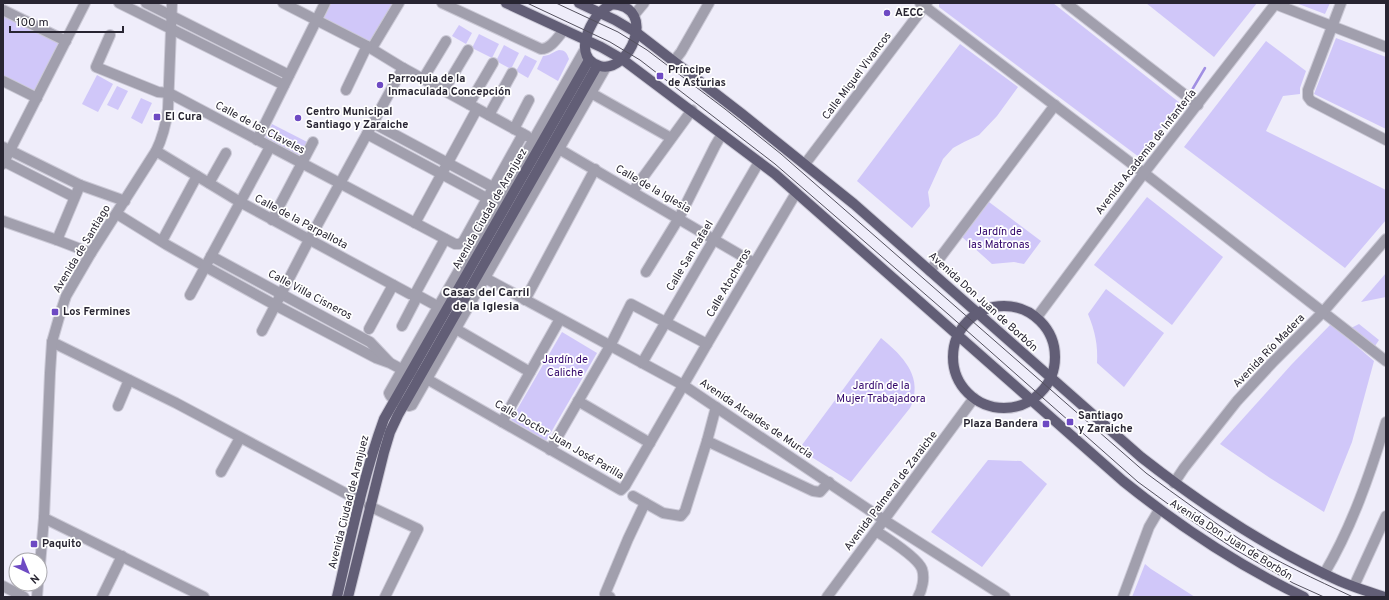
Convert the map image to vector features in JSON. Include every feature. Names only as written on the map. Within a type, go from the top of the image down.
[{"type":"main road","name":"Avenida Don Juan de Borbón","points":[[506,3],[564,30],[585,46],[622,59],[692,110],[796,193],[1123,481],[1159,510],[1248,567],[1304,597]]},
{"type":"main road","name":"Avenida Don Juan de Borbón","points":[[578,3],[637,33],[805,164],[854,204],[1141,457],[1174,483],[1228,520],[1285,554],[1334,579],[1384,597]]},
{"type":"main road","points":[[634,15],[636,3]]},
{"type":"main road","points":[[617,4],[626,7],[634,15],[637,33],[622,59],[618,62],[598,64],[585,46],[590,28],[605,8],[617,4]]},
{"type":"main road","name":"Avenida Ciudad de Aranjuez","points":[[337,597],[376,441],[384,419],[406,371],[598,64]]},
{"type":"main road","name":"Avenida Ciudad de Aranjuez","points":[[348,597],[390,432],[404,404],[423,378],[598,64]]},
{"type":"main road","points":[[1001,306],[1020,308],[1037,318],[1048,330],[1054,345],[1055,362],[1050,378],[1042,390],[1031,400],[1018,406],[1002,408],[988,405],[974,398],[962,386],[954,370],[953,353],[957,336],[966,323],[983,310],[1001,306]]},
{"type":"street","points":[[74,197],[3,162],[6,149],[37,98],[85,3]]},
{"type":"street","points":[[120,3],[284,86]]},
{"type":"street","points":[[146,3],[289,75]]},
{"type":"street","name":"Avenida de Santiago","points":[[41,552],[52,342],[66,296],[91,253],[156,151],[166,124],[169,93],[172,3]]},
{"type":"street","points":[[283,3],[369,47],[403,68],[534,140]]},
{"type":"street","points":[[257,140],[325,3]]},
{"type":"street","points":[[346,90],[369,47],[400,3]]},
{"type":"street","points":[[442,3],[542,49],[549,46],[564,30]]},
{"type":"street","points":[[634,15],[644,3]]},
{"type":"street","points":[[674,61],[682,52],[709,3]]},
{"type":"street","points":[[1066,3],[1198,105]]},
{"type":"street","points":[[1341,3],[1308,90],[1308,96],[1311,101],[1386,140]]},
{"type":"street","points":[[924,4],[1386,361]]},
{"type":"street","name":"Calle Miguel Vivancos","points":[[805,164],[924,4]]},
{"type":"street","points":[[1276,4],[1386,47]]},
{"type":"street","name":"Avenida Academia de Infantería","points":[[1037,318],[1144,173],[1276,4]]},
{"type":"street","points":[[3,10],[66,41]]},
{"type":"street","name":"Calle de los Claveles","points":[[110,35],[96,67],[158,92],[169,93],[455,244],[460,244],[463,242],[493,188],[518,131],[529,100]]},
{"type":"street","points":[[423,79],[446,41]]},
{"type":"street","points":[[406,371],[439,307],[496,208],[585,46]]},
{"type":"street","points":[[444,90],[468,50]]},
{"type":"street","points":[[415,223],[448,163],[493,63]]},
{"type":"street","points":[[423,378],[456,329],[591,93],[598,64]]},
{"type":"street","points":[[262,331],[309,240],[403,68]]},
{"type":"street","points":[[489,115],[512,73]]},
{"type":"street","points":[[3,81],[37,98]]},
{"type":"street","points":[[591,93],[671,138]]},
{"type":"street","points":[[930,271],[1055,105]]},
{"type":"street","points":[[633,191],[692,110]]},
{"type":"street","points":[[373,123],[493,188],[498,190],[506,189]]},
{"type":"street","points":[[367,134],[487,198],[496,208]]},
{"type":"street","points":[[646,272],[679,218],[722,134]]},
{"type":"street","points":[[272,220],[313,142]]},
{"type":"street","points":[[190,295],[270,147]]},
{"type":"street","name":"Calle de la Iglesia","points":[[559,148],[715,238],[754,263]]},
{"type":"street","points":[[6,149],[80,185],[125,201]]},
{"type":"street","name":"Calle de la Parpallota","points":[[156,151],[272,220],[410,294],[415,294],[439,307]]},
{"type":"street","points":[[209,183],[226,153]]},
{"type":"street","name":"Calle San Rafael","points":[[642,363],[759,162]]},
{"type":"street","points":[[525,300],[595,169]]},
{"type":"street","points":[[162,241],[197,176]]},
{"type":"street","points":[[57,240],[80,185]]},
{"type":"street","name":"Calle Atocheros","points":[[683,385],[796,193]]},
{"type":"street","name":"Calle Villa Cisneros","points":[[117,214],[167,245],[275,305],[376,358],[423,378]]},
{"type":"street","points":[[3,221],[91,253]]},
{"type":"street","points":[[402,326],[415,301],[415,294],[445,238]]},
{"type":"street","name":"Avenida Río Madera","points":[[1174,483],[1237,401],[1273,362],[1323,312],[1386,239]]},
{"type":"street","name":"Calle Villa Cisneros","points":[[211,256],[370,342],[390,363]]},
{"type":"street","name":"Avenida Alcaldes de Murcia","points":[[485,278],[683,385],[884,520],[1005,597]]},
{"type":"street","points":[[369,329],[393,285]]},
{"type":"street","points":[[550,450],[610,346],[631,304],[666,321],[707,344]]},
{"type":"street","points":[[502,422],[560,319]]},
{"type":"street","points":[[456,329],[530,372]]},
{"type":"street","points":[[52,342],[176,403],[360,502]]},
{"type":"street","name":"Calle Doctor Juan José Parilla","points":[[423,378],[621,490],[626,486],[683,385]]},
{"type":"street","points":[[118,406],[129,380]]},
{"type":"street","name":"Avenida Palmeral de Zaraiche","points":[[827,597],[974,398]]},
{"type":"street","points":[[394,399],[404,404]]},
{"type":"street","points":[[578,401],[650,443]]},
{"type":"street","points":[[633,496],[662,513],[681,516],[685,510],[716,407]]},
{"type":"street","points":[[1324,574],[1348,526],[1370,474],[1386,422]]},
{"type":"street","points":[[221,472],[240,438]]},
{"type":"street","points":[[707,441],[813,491],[820,492],[829,482]]},
{"type":"street","points":[[610,597],[605,594],[645,503]]},
{"type":"street","points":[[370,506],[418,529],[385,597]]},
{"type":"street","points":[[1123,597],[1150,527],[1159,510]]},
{"type":"street","points":[[1354,586],[1386,516]]},
{"type":"street","points":[[44,518],[204,597]]},
{"type":"street","points":[[876,531],[915,560],[922,569],[922,588],[918,597]]},
{"type":"street","points":[[102,597],[122,556]]},
{"type":"street","points":[[3,586],[24,597]]},
{"type":"green space","points":[[331,3],[395,3],[370,42],[324,18]]},
{"type":"green space","points":[[939,3],[1053,3],[1180,103],[1139,157],[939,7]]},
{"type":"green space","points":[[1146,3],[1257,3],[1214,57]]},
{"type":"green space","points":[[1296,3],[1330,3],[1325,14]]},
{"type":"green space","points":[[3,10],[66,41],[37,98],[3,81]]},
{"type":"green space","points":[[459,25],[472,33],[466,44],[452,36]]},
{"type":"green space","points":[[479,34],[499,44],[492,58],[472,48]]},
{"type":"green space","points":[[1336,38],[1386,57],[1386,129],[1314,94]]},
{"type":"green space","points":[[1266,41],[1306,71],[1300,88],[1300,94],[1283,96],[1266,131],[1386,190],[1386,220],[1345,268],[1184,147]]},
{"type":"green space","points":[[960,44],[1018,87],[997,116],[979,135],[953,148],[943,159],[928,192],[930,206],[912,228],[857,181]]},
{"type":"green space","points":[[504,45],[519,53],[511,69],[496,61]]},
{"type":"green space","points":[[559,50],[566,52],[569,59],[558,81],[537,69],[543,56]]},
{"type":"green space","points":[[525,55],[537,61],[528,78],[516,71]]},
{"type":"green space","points":[[97,75],[113,84],[98,112],[82,104]]},
{"type":"green space","points":[[117,86],[128,91],[118,110],[107,105]]},
{"type":"green space","points":[[141,98],[152,103],[142,124],[131,118]]},
{"type":"green space","points":[[272,124],[315,146],[308,162],[265,139]]},
{"type":"green space","points":[[1147,197],[1223,257],[1172,325],[1094,265]]},
{"type":"green space","name":"Jardín de las Matronas","points":[[989,202],[1041,241],[1024,264],[1014,262],[992,264],[962,237]]},
{"type":"green space","points":[[1386,273],[1386,297],[1361,302]]},
{"type":"green space","points":[[1106,289],[1164,333],[1124,387],[1097,363],[1096,338],[1088,314]]},
{"type":"green space","points":[[1331,324],[1374,361],[1352,442],[1324,512],[1220,444],[1292,364]]},
{"type":"green space","points":[[1359,324],[1379,340],[1375,346],[1351,328]]},
{"type":"green space","name":"Jardín de Caliche","points":[[562,332],[597,353],[546,441],[511,420]]},
{"type":"green space","name":"Jardín de la Mujer Trabajadora","points":[[881,338],[894,349],[910,370],[915,387],[914,399],[910,408],[851,482],[799,449]]},
{"type":"green space","points":[[988,460],[1021,461],[1047,484],[982,567],[931,532]]},
{"type":"green space","points":[[1145,564],[1151,569],[1195,597],[1132,597]]},
{"type":"waterway","points":[[1189,95],[1205,68]]},
{"type":"tram line","points":[[527,3],[610,42],[640,60],[775,164],[1138,482],[1186,517],[1236,550],[1293,583],[1324,597]]},
{"type":"tram line","points":[[556,3],[618,32],[647,50],[725,109],[781,154],[1146,473],[1241,540],[1282,563],[1353,597]]},
{"type":"place","name":"AECC","points":[[887,13]]},
{"type":"place","name":"Príncipe de Asturias","points":[[660,76]]},
{"type":"place","name":"Parroquia de la Inmaculada Concepción","points":[[380,85]]},
{"type":"place","name":"El Cura","points":[[157,117]]},
{"type":"place","name":"Centro Municipal Santiago y Zaraiche","points":[[298,118]]},
{"type":"place","name":"Los Fermines","points":[[55,312]]},
{"type":"place","name":"Santiago y Zaraiche","points":[[1070,422]]},
{"type":"place","name":"Plaza Bandera","points":[[1046,424]]},
{"type":"place","name":"Paquito","points":[[34,544]]},
{"type":"district","name":"Casas del Carril de la Iglesia","points":[[486,300]]}]
